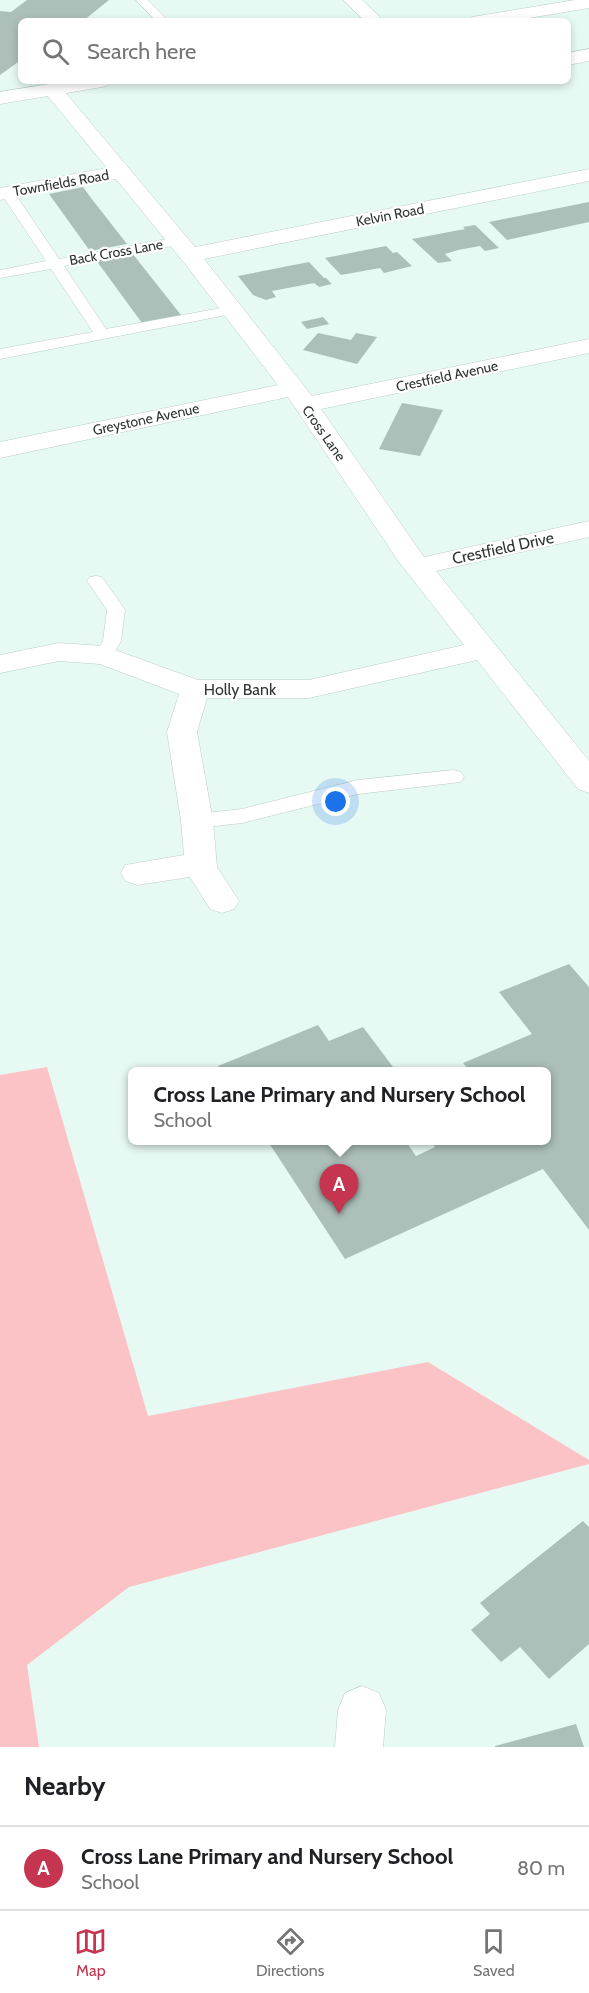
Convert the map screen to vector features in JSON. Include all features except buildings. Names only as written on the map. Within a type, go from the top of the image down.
[{"type":"street","points":[[352,0],[372,18]]},
{"type":"street","points":[[496,18],[589,3]]},
{"type":"street","points":[[571,58],[589,55]]},
{"type":"street","points":[[0,98],[83,84]]},
{"type":"street","name":"Cross Lane","points":[[52,89],[184,248],[299,397],[418,567],[589,782]]},
{"type":"street","name":"Townfields Road","points":[[3,193],[122,172]]},
{"type":"street","name":"Kelvin Road","points":[[184,248],[589,175]]},
{"type":"street","name":"Crestfield Avenue","points":[[299,397],[589,346]]},
{"type":"street","name":"Greystone Avenue","points":[[0,450],[299,397]]},
{"type":"street","name":"Crestfield Drive","points":[[418,567],[589,529]]},
{"type":"street","name":"Holly Bank","points":[[0,664],[59,652],[104,655],[195,690],[309,689],[482,650]]},
{"type":"street","points":[[195,690],[182,732],[197,822],[200,864],[222,901]]},
{"type":"street","points":[[136,873],[200,864]]},
{"type":"lane","points":[[142,0],[159,18]]},
{"type":"lane","name":"Back Cross Lane","points":[[3,193],[54,263],[102,335]]},
{"type":"lane","name":"Back Cross Lane","points":[[0,274],[54,263],[184,248]]},
{"type":"lane","points":[[0,354],[232,310]]},
{"type":"lane","points":[[96,581],[116,610],[112,641],[104,655]]},
{"type":"lane","points":[[197,822],[242,816],[358,788],[454,777]]},
{"type":"shaded area","points":[[47,1067],[148,1416],[428,1362],[589,1460],[589,1464],[129,1587],[27,1665],[39,1747],[0,1747],[0,1075]]},
{"type":"place","name":"Cross Lane Primary and Nursery School","points":[[339,1214]]}]
